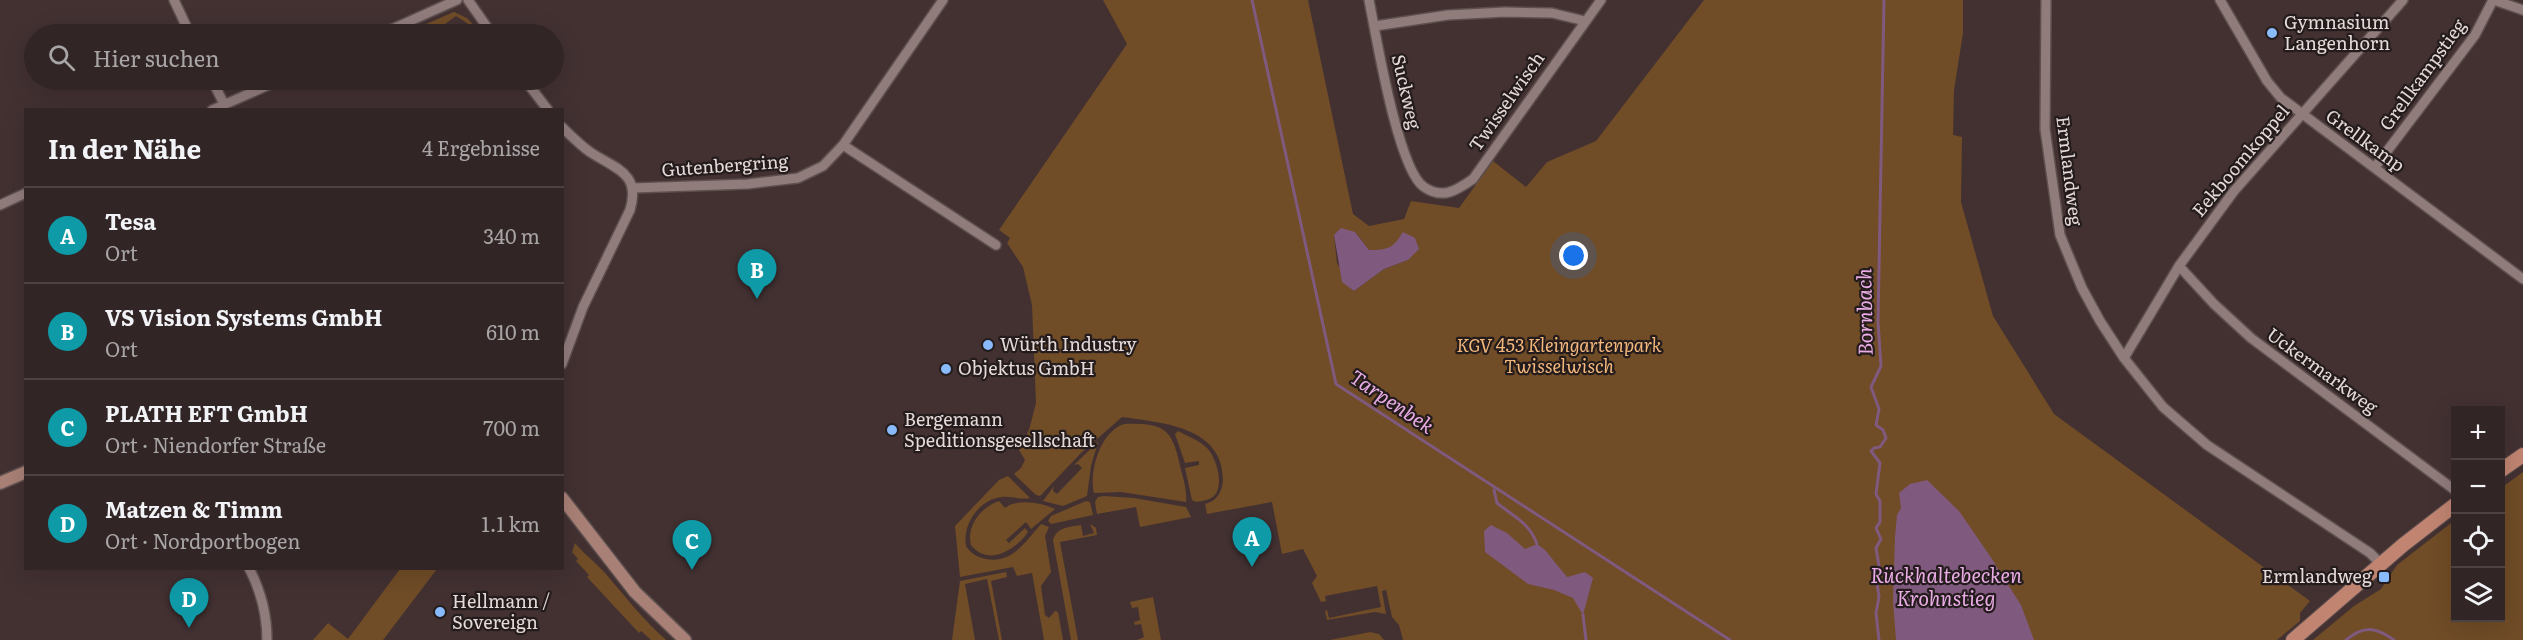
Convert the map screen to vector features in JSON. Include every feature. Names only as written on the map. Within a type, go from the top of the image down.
[{"type":"main road","points":[[2505,468],[2523,455]]},
{"type":"main road","points":[[0,483],[24,473]]},
{"type":"main road","points":[[564,501],[634,592],[685,640]]},
{"type":"main road","points":[[2293,640],[2381,564],[2451,508]]},
{"type":"street","points":[[174,0],[185,24]]},
{"type":"street","points":[[403,24],[457,0]]},
{"type":"street","points":[[468,0],[485,24]]},
{"type":"street","name":"Gutenbergring","points":[[633,188],[772,183],[798,178],[823,166],[843,145],[943,0]]},
{"type":"street","name":"Suckweg","points":[[1369,0],[1401,145],[1410,168],[1423,187]]},
{"type":"street","name":"Twisselwisch","points":[[1423,187],[1438,194],[1451,193],[1473,179],[1601,0]]},
{"type":"street","name":"Ermlandweg","points":[[2046,0],[2045,129],[2060,235],[2082,288],[2124,358],[2163,407],[2207,445],[2370,553],[2381,564]]},
{"type":"street","name":"Grellkamp","points":[[2220,0],[2266,81],[2281,98],[2523,279]]},
{"type":"street","name":"Eekboomkoppel","points":[[2124,358],[2179,266],[2234,191],[2403,0]]},
{"type":"street","points":[[2493,0],[2523,10]]},
{"type":"street","name":"Grellkampstieg","points":[[2375,167],[2475,34],[2493,0]]},
{"type":"street","points":[[1375,26],[1448,15],[1505,12],[1552,13],[1585,21]]},
{"type":"street","points":[[217,90],[224,104]]},
{"type":"street","points":[[216,108],[257,90]]},
{"type":"street","points":[[533,90],[546,108]]},
{"type":"street","points":[[564,129],[590,152],[624,173],[633,188],[630,210],[583,307],[564,359]]},
{"type":"street","points":[[843,145],[996,245]]},
{"type":"street","points":[[0,205],[24,194]]},
{"type":"street","name":"Uckermarkweg","points":[[2179,266],[2214,304],[2251,338],[2451,487]]},
{"type":"street","points":[[250,570],[259,589],[266,618],[267,640]]},
{"type":"green space","name":"KGV 453 Kleingartenpark Twisselwisch","points":[[1103,0],[1308,0],[1353,214],[1369,226],[1404,219],[1411,201],[1459,208],[1493,161],[1526,187],[1547,162],[1596,141],[1704,0],[1963,0],[1963,33],[1954,90],[1953,135],[1962,137],[1961,202],[1993,316],[2054,414],[2310,601],[2300,613],[2300,621],[2277,640],[1403,640],[1399,625],[1392,617],[1386,590],[1382,591],[1386,614],[1375,612],[1327,620],[1325,611],[1327,610],[1329,618],[1381,607],[1377,586],[1325,596],[1326,601],[1321,602],[1312,583],[1317,576],[1303,549],[1282,554],[1272,502],[1207,514],[1205,504],[1216,498],[1223,480],[1220,462],[1213,449],[1202,438],[1188,431],[1156,422],[1122,417],[1081,453],[1040,496],[1036,495],[1014,474],[1025,460],[1019,450],[1029,430],[1036,403],[1032,305],[1023,267],[1007,243],[1010,238],[999,230],[1127,44]],"holes":[[[1355,232],[1369,250],[1383,250],[1395,245],[1408,260],[1384,269],[1354,291],[1337,263],[1334,235]]]},
{"type":"green space","points":[[454,12],[467,18],[472,24],[456,16],[445,24],[426,24]]},
{"type":"green space","points":[[1124,424],[1159,427],[1171,438],[1184,482],[1186,502],[1121,492],[1094,493],[1093,474],[1098,453],[1108,435]]},
{"type":"green space","points":[[1178,431],[1204,445],[1213,458],[1218,471],[1219,485],[1214,496],[1206,500],[1196,502],[1192,500],[1185,468],[1199,465],[1199,461],[1185,463],[1175,434]]},
{"type":"green space","points":[[1098,442],[1091,466],[1087,496],[1063,506],[1043,501],[1054,486],[1053,491],[1057,494],[1082,468],[1078,464],[1074,465]]},
{"type":"green space","points":[[2523,472],[2523,640],[2313,640],[2354,606],[2381,589],[2397,565],[2451,523],[2451,622],[2505,622],[2505,485]]},
{"type":"green space","points":[[1008,476],[1030,498],[1002,497],[979,508],[967,530],[966,546],[980,557],[995,560],[1018,550],[1041,524],[1049,527],[1045,536],[1051,572],[1041,586],[1045,615],[1049,618],[1055,611],[1058,612],[1063,640],[1044,640],[1032,573],[1017,576],[1013,567],[960,577],[955,526],[999,480]]},
{"type":"green space","points":[[1098,497],[1134,498],[1186,507],[1191,517],[1140,527],[1136,507],[1097,514],[1095,502]]},
{"type":"green space","points":[[999,501],[1005,508],[1022,502],[1037,503],[1055,509],[1031,529],[1026,522],[1006,540],[1009,543],[1025,528],[1028,532],[1009,550],[1001,554],[985,555],[971,545],[971,531],[976,518],[986,508]]},
{"type":"green space","points":[[1086,501],[1090,502],[1093,515],[1051,524],[1048,521],[1051,516]]},
{"type":"green space","points":[[1090,524],[1096,528],[1097,535],[1060,542],[1078,640],[1071,640],[1053,540],[1057,532],[1072,526],[1081,525],[1083,536],[1094,533]]},
{"type":"green space","points":[[575,543],[666,640],[651,640],[641,631],[639,633],[587,577],[589,575],[576,561],[578,559],[572,552]]},
{"type":"green space","points":[[399,570],[436,570],[383,640],[313,640],[328,623],[348,639]]},
{"type":"green space","points":[[1006,572],[1007,577],[991,581],[1002,640],[999,640],[987,579],[965,584],[975,640],[952,640],[960,581]]},
{"type":"green space","points":[[1153,597],[1161,640],[1137,640],[1144,637],[1141,624],[1135,625],[1134,622],[1140,620],[1138,607],[1132,608],[1130,602]]},
{"type":"green space","points":[[1370,632],[1379,634],[1384,640],[1330,640]]},
{"type":"water","points":[[1341,228],[1355,232],[1369,250],[1390,247],[1403,232],[1415,238],[1419,249],[1408,260],[1384,269],[1354,291],[1342,282],[1334,235]]},
{"type":"water","name":"Rückhaltebecken Krohnstieg","points":[[1927,480],[1959,511],[1990,556],[2021,605],[2034,640],[1896,640],[1893,601],[1895,537],[1897,515],[1901,508],[1899,493],[1910,484]]},
{"type":"water","points":[[1491,525],[1507,533],[1525,549],[1537,544],[1545,550],[1567,577],[1585,572],[1593,578],[1583,615],[1573,598],[1554,590],[1528,584],[1485,552],[1484,531]]},
{"type":"waterway","name":"Tarpenbek","points":[[1252,0],[1336,384],[1730,640]]},
{"type":"waterway","name":"Bornbach","points":[[1879,640],[1876,613],[1879,597],[1877,583],[1880,572],[1876,548],[1881,539],[1876,528],[1880,522],[1880,501],[1876,494],[1880,463],[1871,451],[1880,447],[1886,438],[1883,430],[1876,425],[1879,409],[1871,387],[1881,366],[1878,322],[1884,0]]},
{"type":"waterway","points":[[1494,490],[1497,503],[1530,530],[1537,544]]},
{"type":"waterway","points":[[1583,615],[1586,640]]},
{"type":"waterway","points":[[2346,640],[2364,630],[2376,630],[2394,640]]},
{"type":"place","name":"Gymnasium Langenhorn","points":[[2272,33]]},
{"type":"place","name":"VS Vision Systems GmbH","points":[[757,299]]},
{"type":"place","name":"Würth Industry","points":[[988,345]]},
{"type":"place","name":"Objektus GmbH","points":[[946,369]]},
{"type":"place","name":"Bergemann Speditionsgesellschaft","points":[[892,430]]},
{"type":"place","name":"Tesa","points":[[1252,567]]},
{"type":"place","name":"PLATH EFT GmbH","points":[[692,570]]},
{"type":"place","name":"Ermlandweg","points":[[2384,577]]},
{"type":"place","name":"Hellmann / Sovereign","points":[[440,612]]},
{"type":"place","name":"Matzen & Timm","points":[[189,628]]}]
